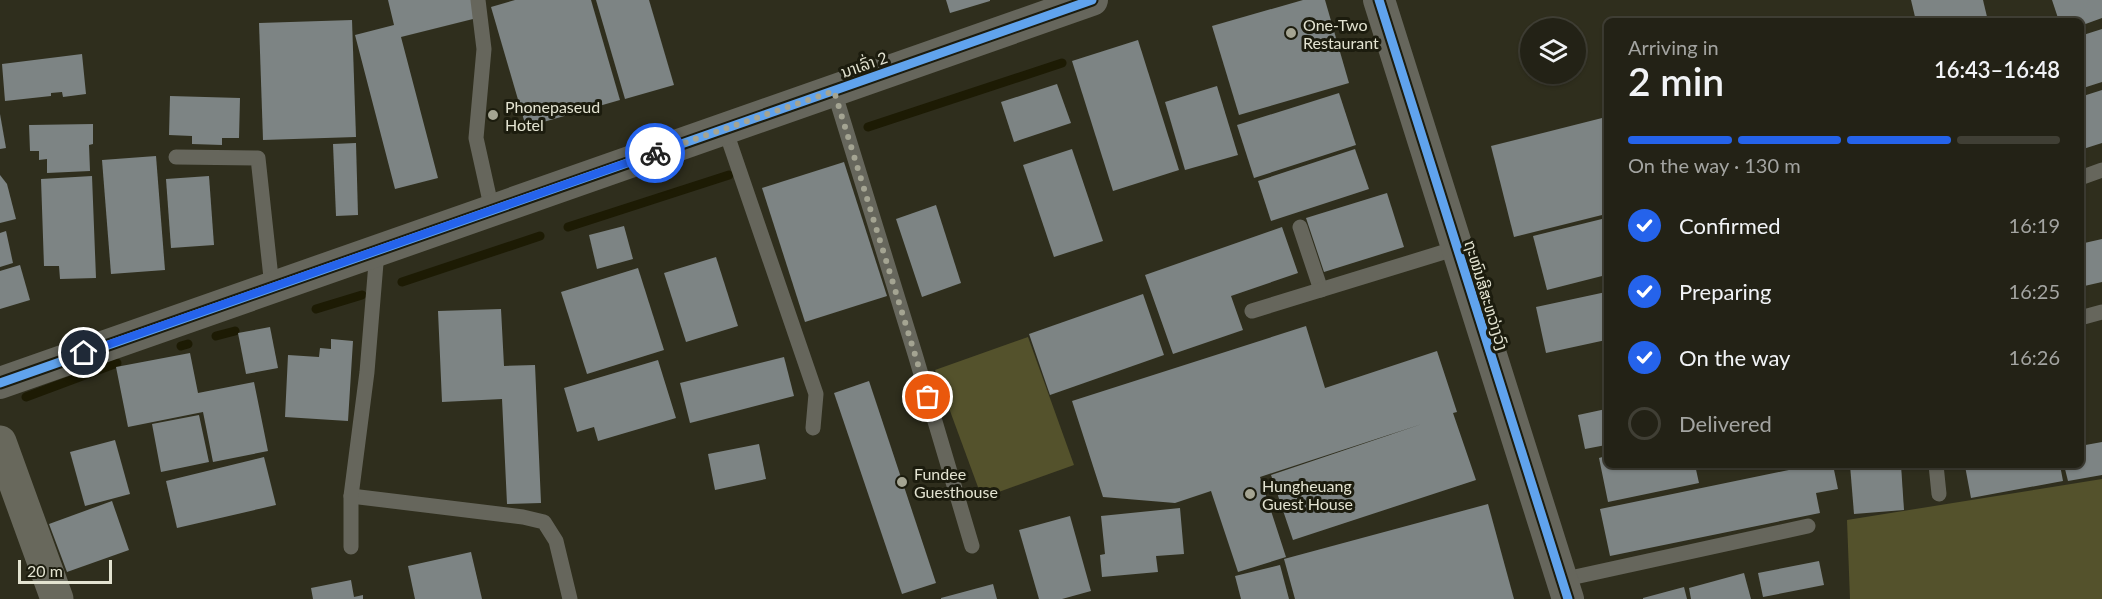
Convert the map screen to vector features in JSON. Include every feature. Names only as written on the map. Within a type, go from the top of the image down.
[{"type":"street","name":"ນາເລົ່າ 2","points":[[0,383],[1092,0]]},
{"type":"street","name":"ຖະໜົນສີສະຫວ່າງວົງ","points":[[1379,0],[1565,590]]},
{"type":"street","points":[[0,442],[57,599]]},
{"type":"lane","points":[[478,0],[484,50],[476,138],[492,210]]},
{"type":"lane","points":[[834,91],[972,546]]},
{"type":"lane","points":[[725,129],[816,394],[813,428]]},
{"type":"lane","points":[[176,157],[258,158],[272,287]]},
{"type":"lane","points":[[2084,177],[2102,170]]},
{"type":"lane","points":[[1300,227],[1322,290]]},
{"type":"lane","points":[[1252,312],[1457,248]]},
{"type":"lane","points":[[351,547],[351,496],[367,372],[377,251]]},
{"type":"lane","points":[[2084,317],[2102,312]]},
{"type":"lane","points":[[1936,468],[1940,494]]},
{"type":"lane","points":[[351,496],[523,517],[544,522],[556,541],[570,599]]},
{"type":"lane","points":[[1565,590],[1808,526]]},
{"type":"shaded area","points":[[1028,337],[1074,465],[982,498],[935,370]]},
{"type":"shaded area","points":[[2102,479],[2102,599],[1850,599],[1847,520]]},
{"type":"building","points":[[388,0],[472,0],[477,18],[401,37],[438,178],[395,189],[355,35],[394,25]]},
{"type":"building","points":[[515,0],[591,0],[620,100],[526,127],[491,7]]},
{"type":"building","points":[[596,0],[649,0],[674,85],[625,99]]},
{"type":"building","points":[[946,0],[990,0],[990,1],[950,13]]},
{"type":"building","points":[[1303,0],[1325,0],[1349,83],[1239,115],[1212,26]]},
{"type":"building","points":[[1911,0],[1983,0],[1987,18],[1915,18]]},
{"type":"building","points":[[2052,0],[2102,0],[2102,18],[2084,25],[2084,18],[2058,18]]},
{"type":"building","points":[[352,20],[356,137],[263,140],[259,23]]},
{"type":"building","points":[[2102,29],[2102,82],[2084,88],[2084,35]]},
{"type":"building","points":[[1138,40],[1179,170],[1113,191],[1072,61]]},
{"type":"building","points":[[82,54],[86,94],[63,97],[62,92],[51,93],[51,96],[5,101],[2,64]]},
{"type":"building","points":[[1057,84],[1071,123],[1014,142],[1001,102]]},
{"type":"building","points":[[1217,86],[1238,155],[1185,170],[1165,102]]},
{"type":"building","points":[[2102,90],[2102,143],[2084,149],[2084,96]]},
{"type":"building","points":[[1339,93],[1356,145],[1254,178],[1237,125]]},
{"type":"building","points":[[170,96],[240,98],[239,138],[222,138],[222,145],[192,144],[192,136],[169,135]]},
{"type":"building","points":[[0,114],[6,148],[0,149]]},
{"type":"building","points":[[1604,118],[1604,214],[1514,237],[1491,146]]},
{"type":"building","points":[[93,124],[93,144],[89,145],[90,171],[47,173],[47,159],[39,160],[39,151],[30,151],[29,125]]},
{"type":"building","points":[[356,143],[358,215],[336,216],[333,144]]},
{"type":"building","points":[[1072,149],[1103,241],[1054,257],[1023,165]]},
{"type":"building","points":[[1355,149],[1369,189],[1271,221],[1258,181]]},
{"type":"building","points":[[156,156],[165,270],[111,274],[102,160]]},
{"type":"building","points":[[844,162],[887,296],[805,322],[762,188]]},
{"type":"building","points":[[0,175],[7,184],[16,219],[0,223]]},
{"type":"building","points":[[92,176],[96,278],[60,279],[59,266],[44,266],[41,179]]},
{"type":"building","points":[[209,176],[214,245],[171,248],[166,179]]},
{"type":"building","points":[[1387,193],[1404,247],[1324,272],[1306,218]]},
{"type":"building","points":[[936,205],[961,283],[922,297],[896,219]]},
{"type":"building","points":[[1604,218],[1604,276],[1547,290],[1533,236]]},
{"type":"building","points":[[624,226],[633,259],[597,269],[589,235]]},
{"type":"building","points":[[1282,227],[1298,273],[1231,296],[1243,330],[1173,354],[1145,275]]},
{"type":"building","points":[[6,231],[13,263],[0,267],[0,233]]},
{"type":"building","points":[[2102,239],[2102,282],[2084,286],[2084,243]]},
{"type":"building","points":[[716,257],[738,326],[686,342],[664,273]]},
{"type":"building","points":[[20,265],[30,300],[0,309],[0,271]]},
{"type":"building","points":[[638,268],[664,350],[587,374],[561,292]]},
{"type":"building","points":[[1604,292],[1604,340],[1546,353],[1536,307]]},
{"type":"building","points":[[1143,294],[1164,355],[1050,395],[1029,334]]},
{"type":"building","points":[[501,309],[504,366],[535,365],[541,503],[507,504],[502,399],[442,402],[438,311]]},
{"type":"building","points":[[1306,326],[1325,388],[1437,351],[1457,412],[1453,413],[1476,480],[1293,540],[1271,475],[1422,424],[1260,477],[1286,557],[1238,572],[1211,491],[1175,503],[1103,497],[1072,401]]},
{"type":"building","points":[[270,327],[278,368],[246,374],[238,333]]},
{"type":"building","points":[[331,339],[353,341],[348,421],[285,417],[288,355],[319,357],[320,348],[331,349]]},
{"type":"building","points":[[190,353],[198,393],[254,382],[268,451],[213,462],[203,412],[128,427],[116,367]]},
{"type":"building","points":[[784,357],[794,396],[690,423],[680,383]]},
{"type":"building","points":[[658,360],[676,418],[598,441],[594,427],[577,432],[564,388]]},
{"type":"building","points":[[869,381],[936,583],[902,594],[834,393]]},
{"type":"building","points":[[1604,409],[1604,445],[1585,449],[1578,415]]},
{"type":"building","points":[[199,415],[209,462],[161,472],[152,424]]},
{"type":"building","points":[[115,440],[130,494],[85,506],[70,452]]},
{"type":"building","points":[[2102,442],[2102,475],[2068,481],[2065,468],[2084,468],[2084,445]]},
{"type":"building","points":[[759,444],[766,479],[715,490],[708,454]]},
{"type":"building","points":[[264,457],[276,505],[177,528],[166,481]]},
{"type":"building","points":[[1604,457],[1604,468],[1696,468],[1699,483],[1608,502],[1599,458]]},
{"type":"building","points":[[1798,468],[1834,468],[1838,489],[1816,493],[1820,513],[1610,556],[1600,509]]},
{"type":"building","points":[[1850,468],[1901,468],[1904,510],[1854,514]]},
{"type":"building","points":[[1965,468],[2061,468],[2063,481],[1971,498]]},
{"type":"building","points":[[112,501],[129,550],[67,572],[49,524]]},
{"type":"building","points":[[1488,504],[1514,599],[1295,599],[1284,559]]},
{"type":"building","points":[[1180,508],[1184,554],[1156,556],[1158,572],[1102,577],[1100,555],[1105,554],[1101,516]]},
{"type":"building","points":[[1070,516],[1091,591],[1062,599],[1039,599],[1019,530]]},
{"type":"building","points":[[471,552],[482,599],[415,599],[408,566]]},
{"type":"building","points":[[1819,561],[1824,585],[1763,597],[1758,573]]},
{"type":"building","points":[[1280,565],[1289,599],[1241,599],[1235,576]]},
{"type":"building","points":[[1744,573],[1751,599],[1691,599],[1689,588]]},
{"type":"building","points":[[351,580],[354,597],[363,595],[363,599],[313,599],[311,588]]},
{"type":"building","points":[[993,584],[997,599],[941,599],[941,598]]},
{"type":"building","points":[[1684,587],[1687,599],[1643,599],[1643,598]]},
{"type":"waterway","points":[[868,127],[1062,63]]},
{"type":"waterway","points":[[568,227],[729,175]]},
{"type":"waterway","points":[[402,282],[540,236]]},
{"type":"waterway","points":[[316,309],[362,295]]},
{"type":"waterway","points":[[216,336],[235,331]]},
{"type":"waterway","points":[[181,346],[188,344]]},
{"type":"waterway","points":[[26,397],[117,363]]},
{"type":"cycle path","points":[[0,383],[1092,0]]},
{"type":"cycle path","points":[[1379,0],[1568,599]]},
{"type":"way so far","points":[[655,153],[834,91],[928,397]]},
{"type":"place","name":"One-Two Restaurant","points":[[1291,33]]},
{"type":"place","name":"Phonepaseud Hotel","points":[[493,115]]},
{"type":"place","name":"Fundee Guesthouse","points":[[902,482]]},
{"type":"place","name":"Hungheuang Guest House","points":[[1250,494]]},
{"type":"route","points":[[84,353],[655,153]]}]
